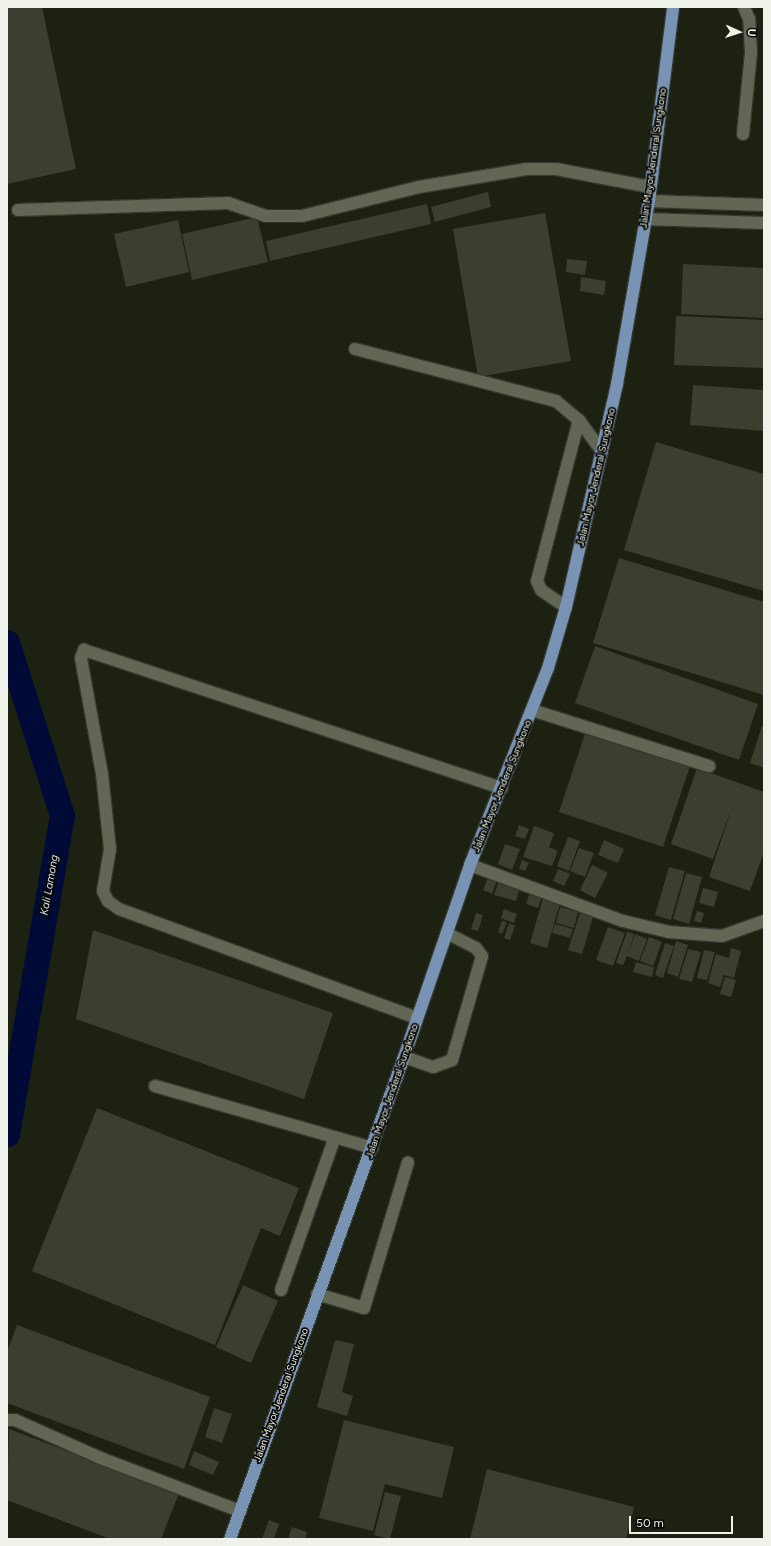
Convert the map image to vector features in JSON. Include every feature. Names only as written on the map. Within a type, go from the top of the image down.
[{"type":"main road","name":"Jalan Mayor Jenderal Sungkono","points":[[230,1539],[317,1294],[372,1148],[470,865],[532,710],[566,606],[602,452],[646,220],[673,7]]},
{"type":"street","points":[[743,134],[751,53],[749,19],[744,7]]},
{"type":"street","points":[[18,210],[228,203],[265,216],[302,216],[419,187],[527,169],[556,169],[650,187]]},
{"type":"street","points":[[649,201],[764,205]]},
{"type":"street","points":[[646,220],[764,223]]},
{"type":"street","points":[[355,349],[556,401],[579,420],[602,452]]},
{"type":"street","points":[[566,606],[541,590],[537,581],[579,420]]},
{"type":"street","points":[[417,1018],[119,909],[108,901],[103,891],[110,864],[102,774],[81,658],[84,650],[502,788]]},
{"type":"street","points":[[532,710],[709,766]]},
{"type":"street","points":[[470,865],[624,921],[669,932],[722,936],[764,921]]},
{"type":"street","points":[[404,1058],[433,1068],[452,1060],[482,956],[476,948],[447,933]]},
{"type":"street","points":[[155,1086],[372,1148]]},
{"type":"street","points":[[281,1290],[335,1137]]},
{"type":"street","points":[[317,1294],[364,1308],[408,1162]]},
{"type":"street","points":[[7,1420],[14,1420],[103,1459],[240,1511]]},
{"type":"building","points":[[7,7],[42,7],[76,169],[7,184]]},
{"type":"building","points":[[488,192],[491,207],[435,222],[431,207]]},
{"type":"building","points":[[427,204],[431,224],[270,261],[266,241]]},
{"type":"building","points":[[545,213],[571,361],[478,377],[453,229]]},
{"type":"building","points":[[257,217],[268,262],[192,280],[182,234]]},
{"type":"building","points":[[178,220],[189,272],[126,287],[114,234]]},
{"type":"building","points":[[567,259],[587,261],[585,275],[566,272]]},
{"type":"building","points":[[683,264],[764,268],[764,318],[681,314]]},
{"type":"building","points":[[581,277],[606,281],[604,295],[580,291]]},
{"type":"building","points":[[676,316],[764,320],[764,368],[674,365]]},
{"type":"building","points":[[693,385],[764,390],[764,431],[690,425]]},
{"type":"building","points":[[656,442],[764,474],[764,591],[624,550]]},
{"type":"building","points":[[619,558],[764,602],[764,695],[593,643]]},
{"type":"building","points":[[595,646],[758,704],[739,760],[575,703]]},
{"type":"building","points":[[762,726],[764,727],[764,768],[750,763]]},
{"type":"building","points":[[587,728],[691,763],[663,847],[559,812]]},
{"type":"building","points":[[697,768],[764,792],[764,852],[750,891],[709,877],[732,807],[713,859],[671,844]]},
{"type":"building","points":[[519,825],[529,829],[525,839],[515,836]]},
{"type":"building","points":[[534,826],[554,833],[549,847],[558,851],[552,866],[523,857]]},
{"type":"building","points":[[568,837],[580,841],[569,871],[557,866]]},
{"type":"building","points":[[604,840],[624,849],[618,863],[598,855]]},
{"type":"building","points":[[505,844],[520,849],[512,870],[498,864]]},
{"type":"building","points":[[579,848],[594,853],[585,877],[570,871]]},
{"type":"building","points":[[522,860],[529,863],[525,871],[519,869]]},
{"type":"building","points":[[592,865],[608,873],[595,898],[580,890]]},
{"type":"building","points":[[669,867],[685,871],[671,920],[655,915]]},
{"type":"building","points":[[558,869],[570,874],[564,886],[553,881]]},
{"type":"building","points":[[686,873],[702,877],[689,924],[673,919]]},
{"type":"building","points":[[488,877],[497,880],[492,894],[483,890]]},
{"type":"building","points":[[499,880],[520,887],[516,901],[494,895]]},
{"type":"building","points":[[703,888],[718,892],[714,907],[699,903]]},
{"type":"building","points":[[530,892],[542,896],[538,908],[526,904]]},
{"type":"building","points":[[544,895],[561,900],[547,948],[530,943]]},
{"type":"building","points":[[560,907],[578,912],[574,928],[556,923]]},
{"type":"building","points":[[504,909],[517,914],[514,923],[501,918]]},
{"type":"building","points":[[697,911],[704,913],[701,923],[694,921]]},
{"type":"building","points":[[476,913],[483,915],[478,931],[471,929]]},
{"type":"building","points":[[580,913],[593,917],[582,954],[568,950]]},
{"type":"building","points":[[502,921],[507,922],[502,934],[498,932]]},
{"type":"building","points":[[509,923],[515,926],[510,940],[504,938]]},
{"type":"building","points":[[555,924],[573,929],[570,938],[552,933]]},
{"type":"building","points":[[608,927],[625,933],[613,966],[596,960]]},
{"type":"building","points":[[93,930],[333,1013],[304,1099],[76,1019]]},
{"type":"building","points":[[627,932],[634,934],[628,954],[635,934],[647,939],[639,961],[627,956],[623,965],[616,963]]},
{"type":"building","points":[[649,937],[662,942],[653,966],[640,961]]},
{"type":"building","points":[[676,941],[688,945],[678,977],[667,973]]},
{"type":"building","points":[[665,943],[674,946],[663,978],[655,975]]},
{"type":"building","points":[[731,948],[741,951],[734,978],[724,975],[720,987],[708,983],[716,954],[729,958]]},
{"type":"building","points":[[688,949],[701,952],[692,982],[679,979]]},
{"type":"building","points":[[704,950],[715,952],[707,980],[697,978]]},
{"type":"building","points":[[636,962],[654,967],[652,977],[633,972]]},
{"type":"building","points":[[725,977],[736,980],[731,997],[720,994]]},
{"type":"building","points":[[97,1108],[299,1188],[280,1236],[261,1228],[215,1345],[32,1271]]},
{"type":"building","points":[[243,1285],[278,1301],[251,1363],[216,1347]]},
{"type":"building","points":[[17,1325],[210,1397],[184,1469],[7,1403],[7,1352]]},
{"type":"building","points":[[335,1340],[354,1344],[342,1392],[353,1396],[347,1416],[317,1407]]},
{"type":"building","points":[[214,1408],[232,1414],[222,1443],[205,1437]]},
{"type":"building","points":[[344,1420],[454,1447],[442,1498],[385,1484],[373,1531],[319,1518]]},
{"type":"building","points":[[9,1429],[179,1493],[161,1539],[110,1539],[7,1500]]},
{"type":"building","points":[[194,1451],[219,1462],[213,1475],[189,1465]]},
{"type":"building","points":[[487,1469],[634,1507],[626,1539],[470,1539]]},
{"type":"building","points":[[385,1492],[401,1496],[390,1539],[374,1535]]},
{"type":"building","points":[[269,1520],[279,1524],[274,1539],[262,1539]]},
{"type":"building","points":[[292,1527],[307,1532],[305,1539],[288,1539]]},
{"type":"waterway","name":"Kali Lamong","points":[[7,642],[62,815],[7,1134]]}]
